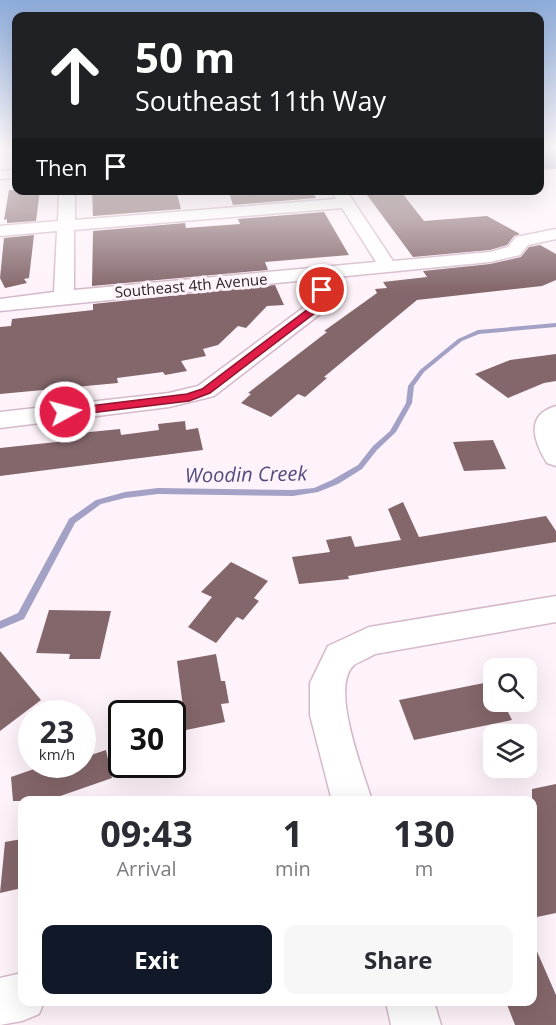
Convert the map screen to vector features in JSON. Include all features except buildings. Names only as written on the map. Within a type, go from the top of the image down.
[{"type":"street","points":[[64,297],[68,195]]},
{"type":"street","points":[[0,231],[66,225],[209,206],[341,197],[388,267]]},
{"type":"street","name":"Southeast 4th Avenue","points":[[0,305],[505,255],[514,251],[522,242],[534,237],[556,234]]},
{"type":"street","points":[[0,420],[169,400],[189,397],[206,391],[321,304],[322,290],[314,274]]},
{"type":"street","points":[[551,421],[546,440],[556,457]]},
{"type":"street","points":[[351,796],[328,716],[328,683],[340,656],[369,641],[556,609]]},
{"type":"street","points":[[0,1002],[18,998]]},
{"type":"street","points":[[411,1006],[416,1025]]},
{"type":"waterway","name":"Woodin Creek","points":[[0,625],[21,616],[72,521],[99,502],[125,495],[158,491],[293,493],[315,490],[335,482],[360,467],[375,448],[393,432],[409,403],[411,386],[422,371],[460,340],[478,332],[556,325]]},
{"type":"route","points":[[65,412],[189,397],[206,391],[321,304],[322,290]]}]
